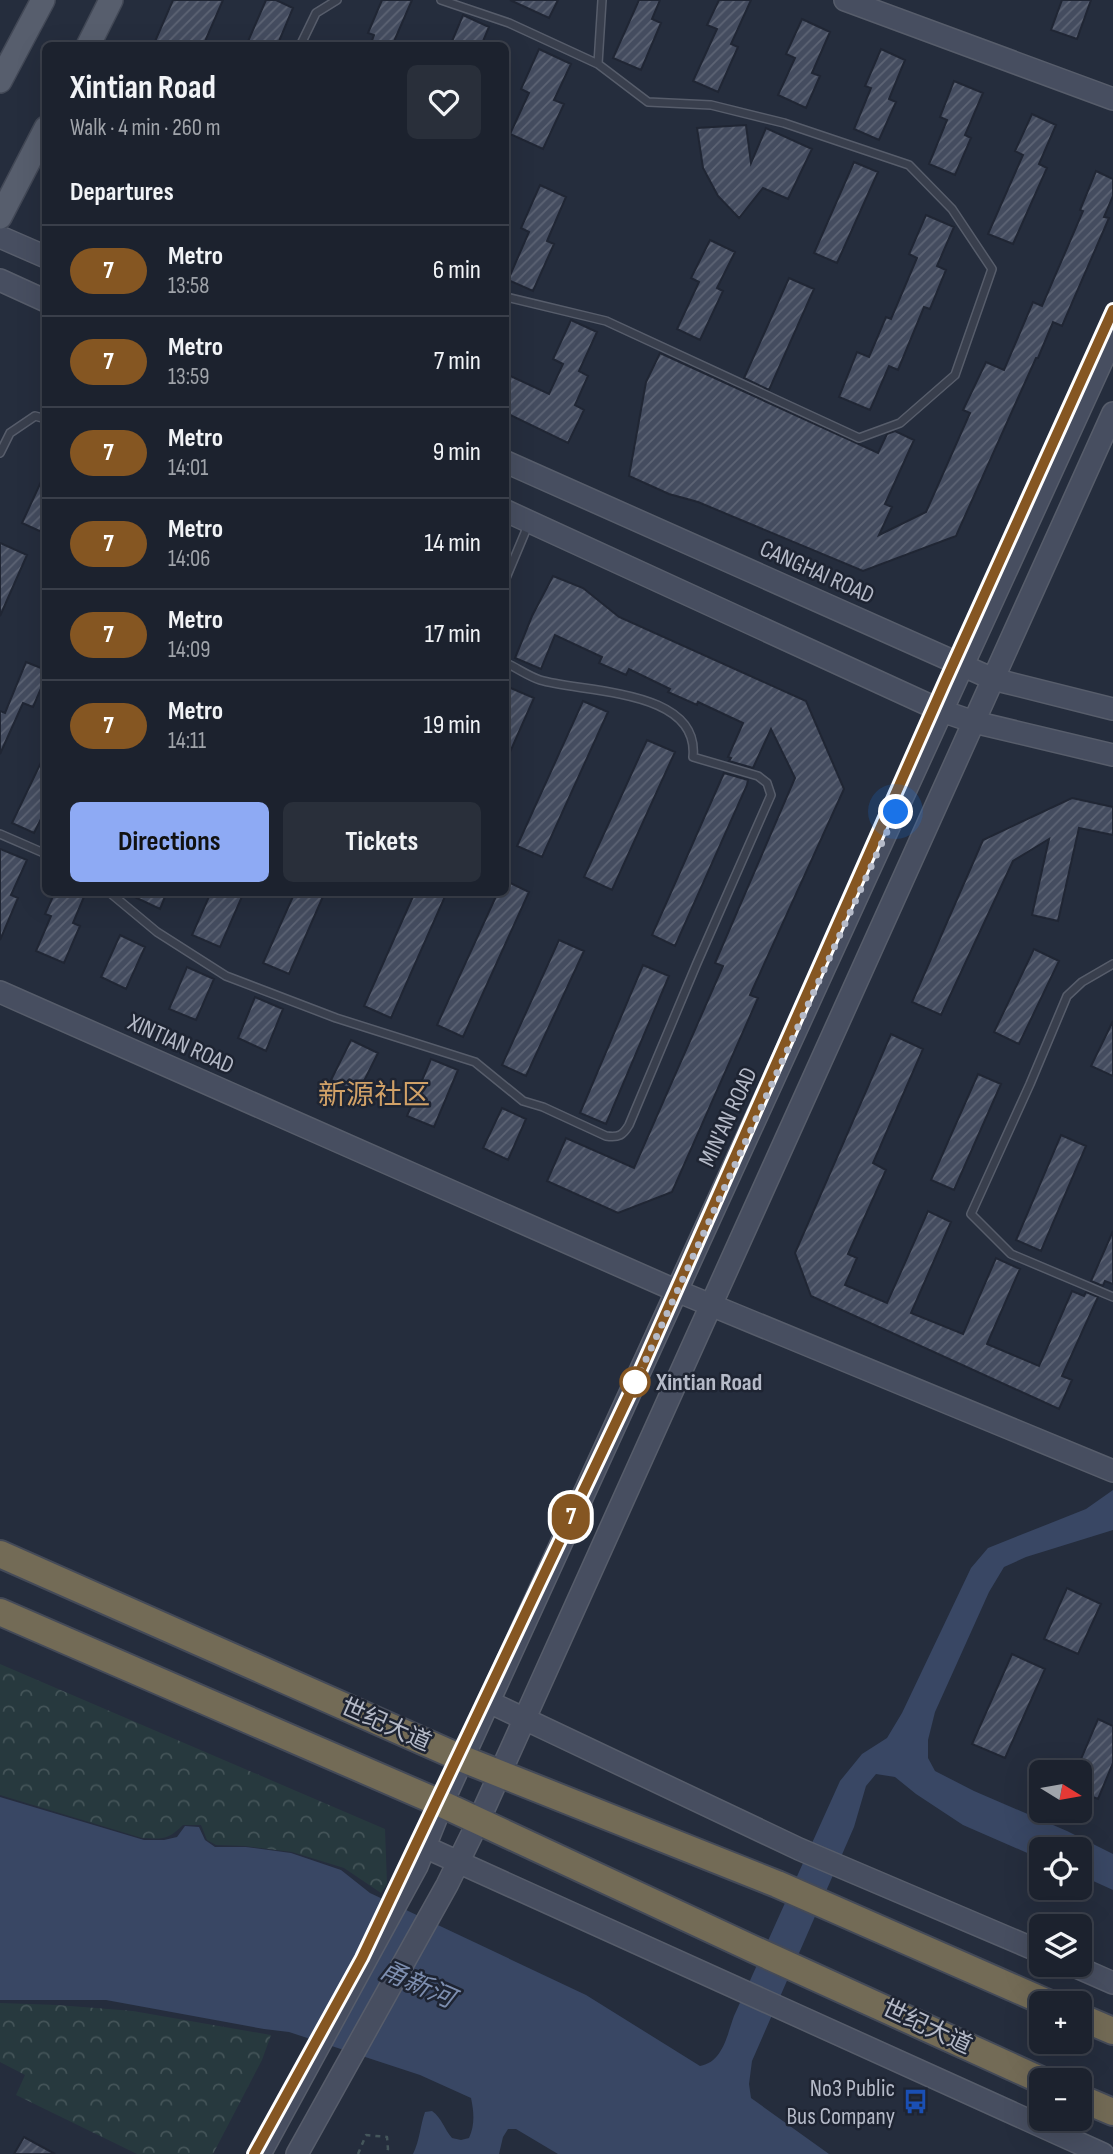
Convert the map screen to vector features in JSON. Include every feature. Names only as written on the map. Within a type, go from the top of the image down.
[{"type":"highway","name":"世纪大道","points":[[0,1554],[463,1759],[777,1884],[1029,1995]]},
{"type":"highway","name":"世纪大道","points":[[0,1612],[442,1804],[1029,2075]]},
{"type":"highway","points":[[1092,2022],[1113,2031]]},
{"type":"highway","points":[[1092,2103],[1113,2112]]},
{"type":"main road","points":[[0,81],[43,0]]},
{"type":"main road","points":[[90,42],[111,0]]},
{"type":"main road","points":[[845,0],[1113,99]]},
{"type":"main road","points":[[0,217],[42,136]]},
{"type":"main road","points":[[0,237],[42,255]]},
{"type":"main road","points":[[0,280],[42,298]]},
{"type":"main road","name":"MIN'AN ROAD","points":[[260,2154],[421,1857],[442,1804],[1113,337]]},
{"type":"main road","points":[[297,2154],[447,1885],[479,1821],[1113,412]]},
{"type":"main road","name":"CANGHAI ROAD","points":[[509,463],[993,679],[1113,709]]},
{"type":"main road","points":[[509,512],[942,711],[974,722],[1113,755]]},
{"type":"main road","name":"XINTIAN ROAD","points":[[0,992],[677,1291],[1113,1471]]},
{"type":"main road","points":[[489,1702],[799,1849],[1029,1947]]},
{"type":"main road","points":[[421,1857],[458,1862],[1103,2154]]},
{"type":"main road","points":[[1092,1974],[1113,1983]]},
{"type":"lane","points":[[302,42],[316,13],[337,0]]},
{"type":"lane","points":[[441,0],[509,23],[598,64],[648,102],[711,105],[784,122],[909,165],[952,209],[992,269],[955,374],[900,423],[859,438],[606,321],[509,298]]},
{"type":"lane","points":[[598,64],[602,0]]},
{"type":"lane","points":[[0,453],[9,433],[35,416],[42,418]]},
{"type":"lane","points":[[509,571],[530,522]]},
{"type":"lane","points":[[114,896],[157,932],[226,975],[336,1018],[475,1062],[523,1101],[543,1107],[606,1136],[615,1138],[623,1135],[771,795],[767,783],[758,776],[693,757],[695,745],[690,730],[668,710],[625,694],[539,680],[509,665]]},
{"type":"lane","points":[[0,834],[42,852]]},
{"type":"lane","points":[[1113,964],[1082,982],[1067,996],[971,1214],[1011,1254],[1113,1297]]},
{"type":"path","points":[[358,2154],[366,2135],[387,2137],[386,2154]]},
{"type":"green space","points":[[0,1664],[385,1829],[387,1884],[381,1893],[344,1868],[292,1852],[216,1845],[207,1840],[201,1825],[183,1825],[165,1838],[142,1838],[0,1795]]},
{"type":"green space","points":[[0,2003],[133,2011],[271,2035],[262,2060],[213,2154],[137,2154],[16,2095],[25,2075],[0,2062]]},
{"type":"water","name":"甬新河","points":[[1113,1490],[1113,1530],[1026,1557],[1004,1567],[989,1592],[935,1712],[928,1740],[928,1758],[935,1771],[1029,1815],[1029,1824],[1051,1824],[1079,1837],[1029,1837],[1029,1854],[963,1825],[895,1777],[876,1774],[866,1786],[854,1827],[752,2061],[749,2084],[751,2098],[829,2154],[558,2154],[516,2129],[508,2129],[499,2154],[413,2154],[425,2112],[432,2111],[452,2138],[469,2138],[473,2118],[471,2098],[420,2075],[289,2032],[106,2000],[0,2000],[0,1797],[144,1840],[177,1837],[185,1826],[199,1827],[205,1840],[215,1847],[246,1847],[291,1853],[341,1870],[370,1893],[586,1995],[700,2066],[708,2063],[723,2047],[734,2016],[840,1781],[862,1754],[887,1738],[902,1713],[971,1568],[988,1548],[1086,1509]]},
{"type":"water","points":[[1092,1844],[1113,1854],[1113,1890],[1092,1880]]},
{"type":"building","points":[[173,0],[223,0],[205,42],[155,42]]},
{"type":"building","points":[[266,0],[276,0],[293,8],[279,42],[248,42]]},
{"type":"building","points":[[382,0],[412,0],[394,42],[371,42],[374,35],[368,33]]},
{"type":"building","points":[[510,0],[558,0],[549,18]]},
{"type":"building","points":[[639,0],[660,0],[652,19],[661,23],[641,70],[613,58]]},
{"type":"building","points":[[719,0],[751,0],[731,44],[738,47],[718,92],[693,81],[717,29],[707,25]]},
{"type":"building","points":[[1062,0],[1091,0],[1077,39],[1051,30]]},
{"type":"building","points":[[463,15],[489,27],[483,42],[452,42]]},
{"type":"building","points":[[802,19],[830,32],[812,73],[820,76],[806,108],[778,95],[795,58],[786,54]]},
{"type":"building","points":[[539,49],[571,64],[554,100],[564,104],[543,149],[510,134],[529,93],[521,89]]},
{"type":"building","points":[[881,49],[905,60],[889,99],[896,102],[879,140],[854,129],[871,88],[865,86]]},
{"type":"building","points":[[954,81],[983,93],[965,135],[971,138],[955,175],[929,164],[947,120],[940,117]]},
{"type":"building","points":[[1032,114],[1056,125],[1039,164],[1047,168],[1013,244],[988,234],[1023,155],[1015,151]]},
{"type":"building","points":[[746,125],[751,163],[766,128],[812,149],[788,199],[763,188],[739,218],[718,196],[703,168],[697,128]]},
{"type":"building","points":[[854,162],[878,172],[837,263],[814,253]]},
{"type":"building","points":[[1096,171],[1113,179],[1113,196],[1104,217],[1109,218],[1062,326],[1053,322],[956,536],[863,571],[629,476],[646,382],[660,353],[878,453],[887,434],[895,431],[914,440],[885,504],[892,507],[879,535],[926,512],[970,413],[963,410],[986,362],[1004,370],[1033,302],[1042,306],[1083,211],[1080,210]]},
{"type":"building","points":[[540,185],[566,197],[547,241],[554,244],[533,291],[509,280],[529,232],[521,228]]},
{"type":"building","points":[[926,215],[954,227],[937,266],[946,270],[930,309],[924,307],[898,370],[889,366],[870,410],[839,397],[857,352],[869,357],[886,317],[891,319],[917,258],[909,254]]},
{"type":"building","points":[[710,240],[735,252],[717,288],[723,291],[700,340],[677,329],[699,282],[691,278]]},
{"type":"building","points":[[789,278],[814,289],[769,390],[744,378]]},
{"type":"building","points":[[571,320],[597,332],[579,371],[588,376],[575,405],[584,410],[568,443],[509,414],[509,375],[549,394],[563,364],[553,359]]},
{"type":"building","points":[[42,480],[42,532],[22,523]]},
{"type":"building","points":[[0,543],[27,555],[0,616]]},
{"type":"building","points":[[553,576],[583,588],[619,617],[806,701],[844,789],[750,995],[758,998],[672,1192],[618,1213],[547,1181],[566,1138],[634,1168],[723,966],[715,963],[795,778],[771,729],[753,768],[729,761],[731,758],[728,757],[743,723],[698,702],[697,705],[668,692],[670,689],[629,669],[626,675],[599,663],[602,657],[555,635],[541,669],[515,658],[532,616]]},
{"type":"building","points":[[26,662],[42,668],[42,686],[33,707],[23,703],[0,754],[0,711],[5,713]]},
{"type":"building","points":[[509,687],[534,698],[509,754]]},
{"type":"building","points":[[583,701],[608,712],[542,857],[517,846]]},
{"type":"building","points":[[647,740],[675,752],[612,890],[584,877]]},
{"type":"building","points":[[42,760],[42,817],[34,833],[12,823]]},
{"type":"building","points":[[724,773],[748,780],[747,785],[675,946],[652,935]]},
{"type":"building","points":[[1072,798],[1113,807],[1113,835],[1079,828],[1058,921],[1032,915],[1049,839],[1013,861],[941,1015],[912,1002],[983,840]]},
{"type":"building","points":[[0,849],[27,860],[11,895],[18,898],[0,940]]},
{"type":"building","points":[[509,882],[529,892],[463,1037],[437,1025],[496,896],[509,896]]},
{"type":"building","points":[[53,896],[84,896],[73,923],[80,926],[64,963],[36,951],[51,916],[45,914]]},
{"type":"building","points":[[132,896],[165,896],[160,909]]},
{"type":"building","points":[[209,896],[242,896],[220,947],[192,935]]},
{"type":"building","points":[[293,896],[323,896],[289,974],[263,963]]},
{"type":"building","points":[[413,896],[445,896],[391,1018],[364,1006]]},
{"type":"building","points":[[120,935],[145,947],[126,989],[101,977]]},
{"type":"building","points":[[559,940],[584,951],[526,1076],[502,1065]]},
{"type":"building","points":[[1034,949],[1059,961],[1019,1044],[994,1032]]},
{"type":"building","points":[[643,965],[669,976],[606,1124],[580,1113]]},
{"type":"building","points":[[187,967],[214,979],[196,1020],[169,1009]]},
{"type":"building","points":[[255,997],[283,1009],[266,1051],[238,1038]]},
{"type":"building","points":[[1113,1021],[1113,1076],[1091,1066]]},
{"type":"building","points":[[891,1034],[923,1049],[873,1163],[886,1170],[848,1254],[857,1258],[845,1285],[887,1303],[928,1211],[951,1222],[911,1313],[963,1334],[996,1258],[1020,1269],[987,1344],[1039,1366],[1072,1291],[1084,1296],[1086,1292],[1098,1297],[1062,1376],[1072,1380],[1059,1409],[811,1296],[795,1253]]},
{"type":"building","points":[[351,1040],[378,1053],[358,1093],[331,1080]]},
{"type":"building","points":[[431,1059],[458,1070],[434,1127],[407,1116]]},
{"type":"building","points":[[978,1074],[1001,1084],[954,1190],[931,1180]]},
{"type":"building","points":[[502,1108],[526,1119],[508,1160],[483,1148]]},
{"type":"building","points":[[1061,1135],[1086,1146],[1041,1251],[1016,1240]]},
{"type":"building","points":[[1113,1231],[1113,1284],[1105,1281],[1103,1286],[1091,1281]]},
{"type":"building","points":[[1067,1588],[1101,1604],[1078,1654],[1044,1639]]},
{"type":"building","points":[[1012,1654],[1045,1669],[1005,1758],[972,1744]]},
{"type":"building","points":[[1098,1719],[1113,1726],[1113,1763],[1098,1799],[1092,1797],[1092,1760],[1081,1760]]},
{"type":"building","points":[[24,2137],[55,2154],[14,2154]]},
{"type":"metro line","name":"7","points":[[254,2154],[362,1958],[638,1376],[1113,310]]},
{"type":"place","name":"Xintian Road","points":[[635,1382]]},
{"type":"place","name":"No3 Public Bus Company","points":[[915,2102]]},
{"type":"district","name":"新源社区","points":[[374,1095]]},
{"type":"route","points":[[635,1382],[633,1388],[896,812]]}]
